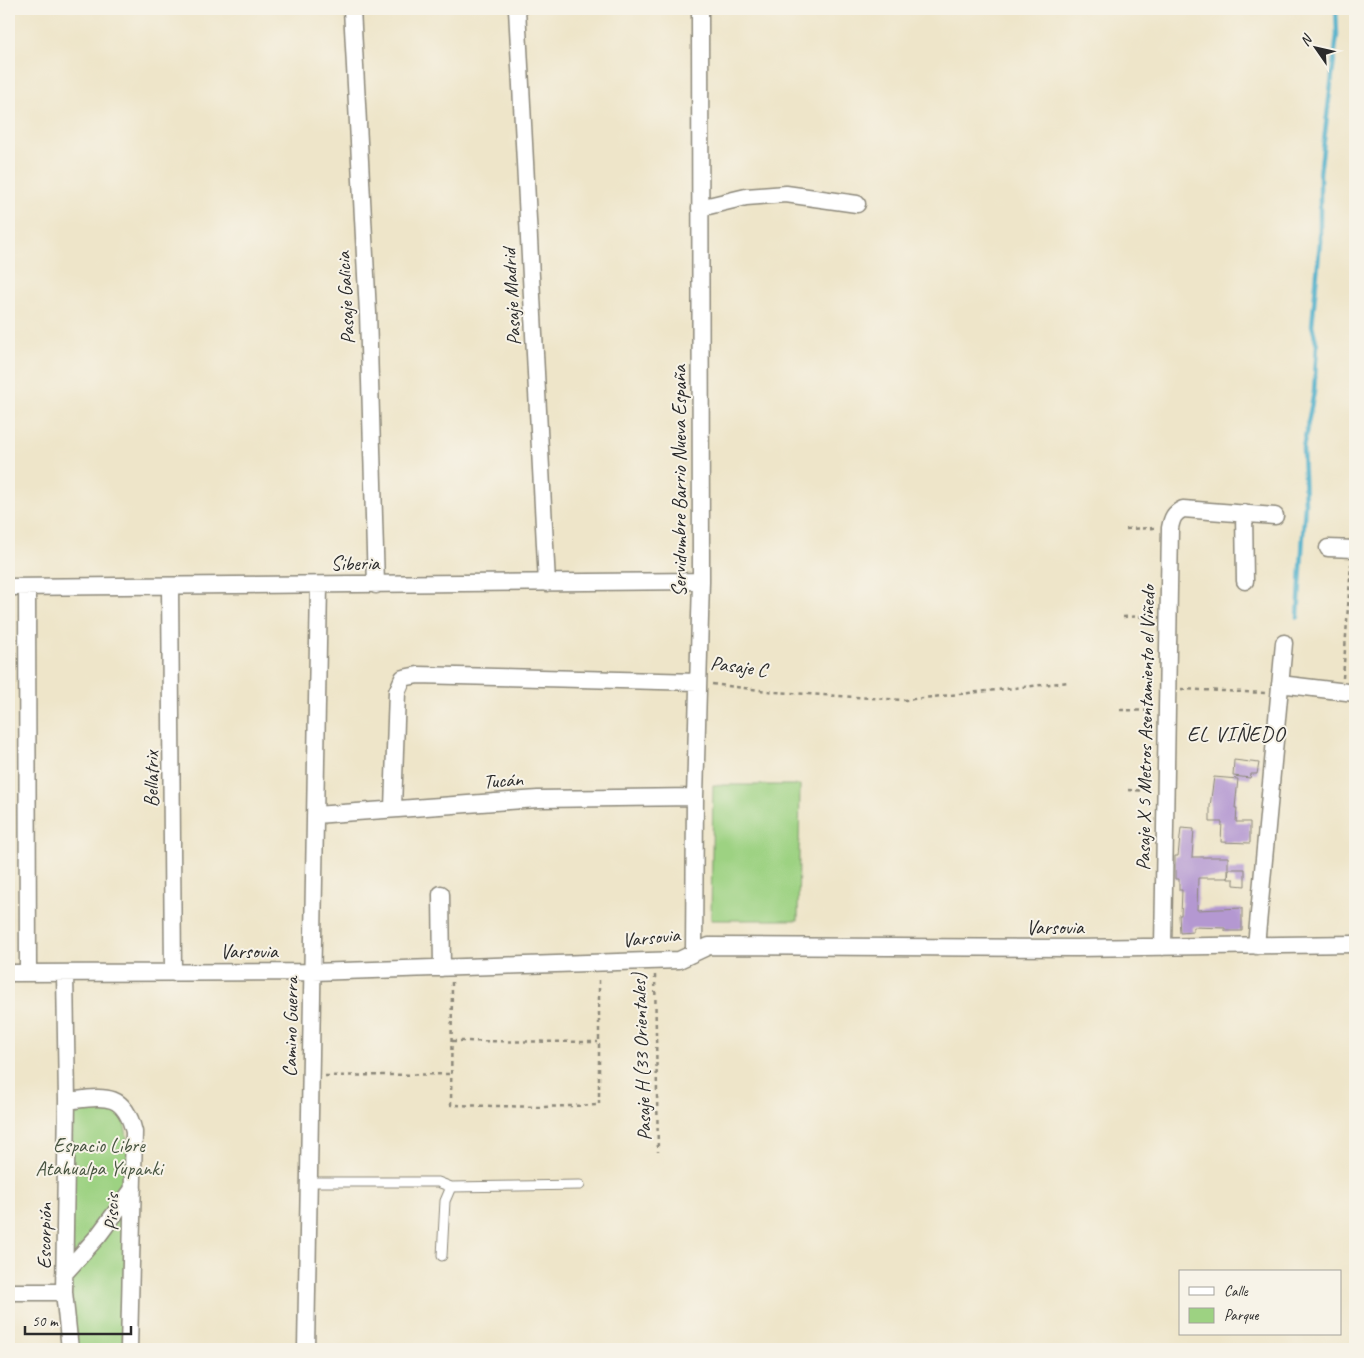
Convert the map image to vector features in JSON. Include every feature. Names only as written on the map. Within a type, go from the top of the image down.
[{"type":"street","name":"Pasaje Galicia","points":[[352,9],[368,313],[376,585]]},
{"type":"street","name":"Pasaje Madrid","points":[[517,9],[547,583]]},
{"type":"street","name":"Servidumbre Barrio Nueva España","points":[[694,954],[695,797],[701,581],[700,9]]},
{"type":"street","points":[[700,208],[746,197],[786,194],[858,204]]},
{"type":"street","name":"Pasaje X 5 Metros Asentamiento el Viñedo","points":[[1163,947],[1170,528],[1172,518],[1183,509],[1244,513]]},
{"type":"street","points":[[1245,581],[1244,513],[1275,516]]},
{"type":"street","points":[[1328,548],[1353,549]]},
{"type":"street","name":"Siberia","points":[[9,587],[701,581]]},
{"type":"street","name":"Camino Guerra","points":[[306,1349],[319,585]]},
{"type":"street","name":"Bellatrix","points":[[170,586],[173,973]]},
{"type":"street","points":[[26,587],[28,973]]},
{"type":"street","points":[[1256,946],[1284,643]]},
{"type":"street","name":"Pasaje C","points":[[393,808],[397,692],[402,678],[418,675],[698,682]]},
{"type":"street","points":[[1280,689],[1349,693]]},
{"type":"street","name":"Tucán","points":[[315,814],[538,799],[695,797]]},
{"type":"street","points":[[440,894],[447,968]]},
{"type":"street","name":"Varsovia","points":[[9,973],[312,972],[679,960],[709,946],[1067,948],[1355,944]]},
{"type":"street","name":"Escorpión","points":[[65,973],[67,1101],[64,1292],[70,1349]]},
{"type":"street","name":"Piscis","points":[[67,1101],[105,1098],[122,1105],[128,1112],[134,1132],[129,1349]]},
{"type":"street","points":[[64,1274],[98,1236],[133,1189]]},
{"type":"street","points":[[9,1292],[64,1292]]},
{"type":"lane","points":[[309,1182],[438,1182],[451,1187],[580,1185]]},
{"type":"lane","points":[[442,1256],[444,1201],[451,1187]]},
{"type":"path","points":[[1126,529],[1170,528]]},
{"type":"path","points":[[1349,693],[1353,549]]},
{"type":"path","points":[[1123,617],[1168,615]]},
{"type":"path","name":"Pasaje C","points":[[698,682],[776,692],[905,700],[1069,682]]},
{"type":"path","points":[[1167,688],[1280,689]]},
{"type":"path","points":[[1120,710],[1167,712]]},
{"type":"path","points":[[1128,790],[1166,791]]},
{"type":"path","name":"Pasaje H (33 Orientales)","points":[[651,961],[655,977],[658,1152]]},
{"type":"path","points":[[447,968],[452,1041],[452,1105],[541,1107],[598,1105],[599,963]]},
{"type":"path","points":[[452,1041],[598,1042]]},
{"type":"path","points":[[311,1076],[451,1074]]},
{"type":"green space","points":[[713,785],[800,785],[798,920],[711,920]]},
{"type":"green space","name":"Espacio Libre Atahualpa Yupanki","points":[[92,1105],[107,1107],[120,1115],[126,1132],[127,1166],[120,1193],[105,1216],[73,1255],[69,1211],[73,1117],[83,1108]]},
{"type":"green space","name":"Espacio Libre Atahualpa Yupanki","points":[[123,1212],[126,1217],[123,1349],[76,1349],[70,1278]]},
{"type":"building","points":[[1234,760],[1259,763],[1257,774],[1251,774],[1250,778],[1233,776]]},
{"type":"building","points":[[1214,777],[1238,779],[1235,808],[1237,808],[1236,822],[1250,822],[1250,843],[1221,842],[1222,822],[1210,822]]},
{"type":"building","points":[[1181,828],[1194,829],[1192,857],[1228,857],[1228,878],[1198,878],[1197,910],[1242,908],[1242,931],[1225,931],[1225,928],[1193,927],[1193,932],[1180,933],[1179,915],[1181,915],[1182,890],[1179,890],[1179,879],[1175,879],[1175,856],[1178,856]]},
{"type":"building","points":[[1229,869],[1245,869],[1245,886],[1234,885],[1234,879],[1228,879]]},
{"type":"waterway","points":[[1298,617],[1305,503],[1303,448],[1314,392],[1317,345],[1312,325],[1320,242],[1320,173],[1337,35],[1336,9]]},
{"type":"district","name":"EL VIÑEDO","points":[[1236,734]]}]
